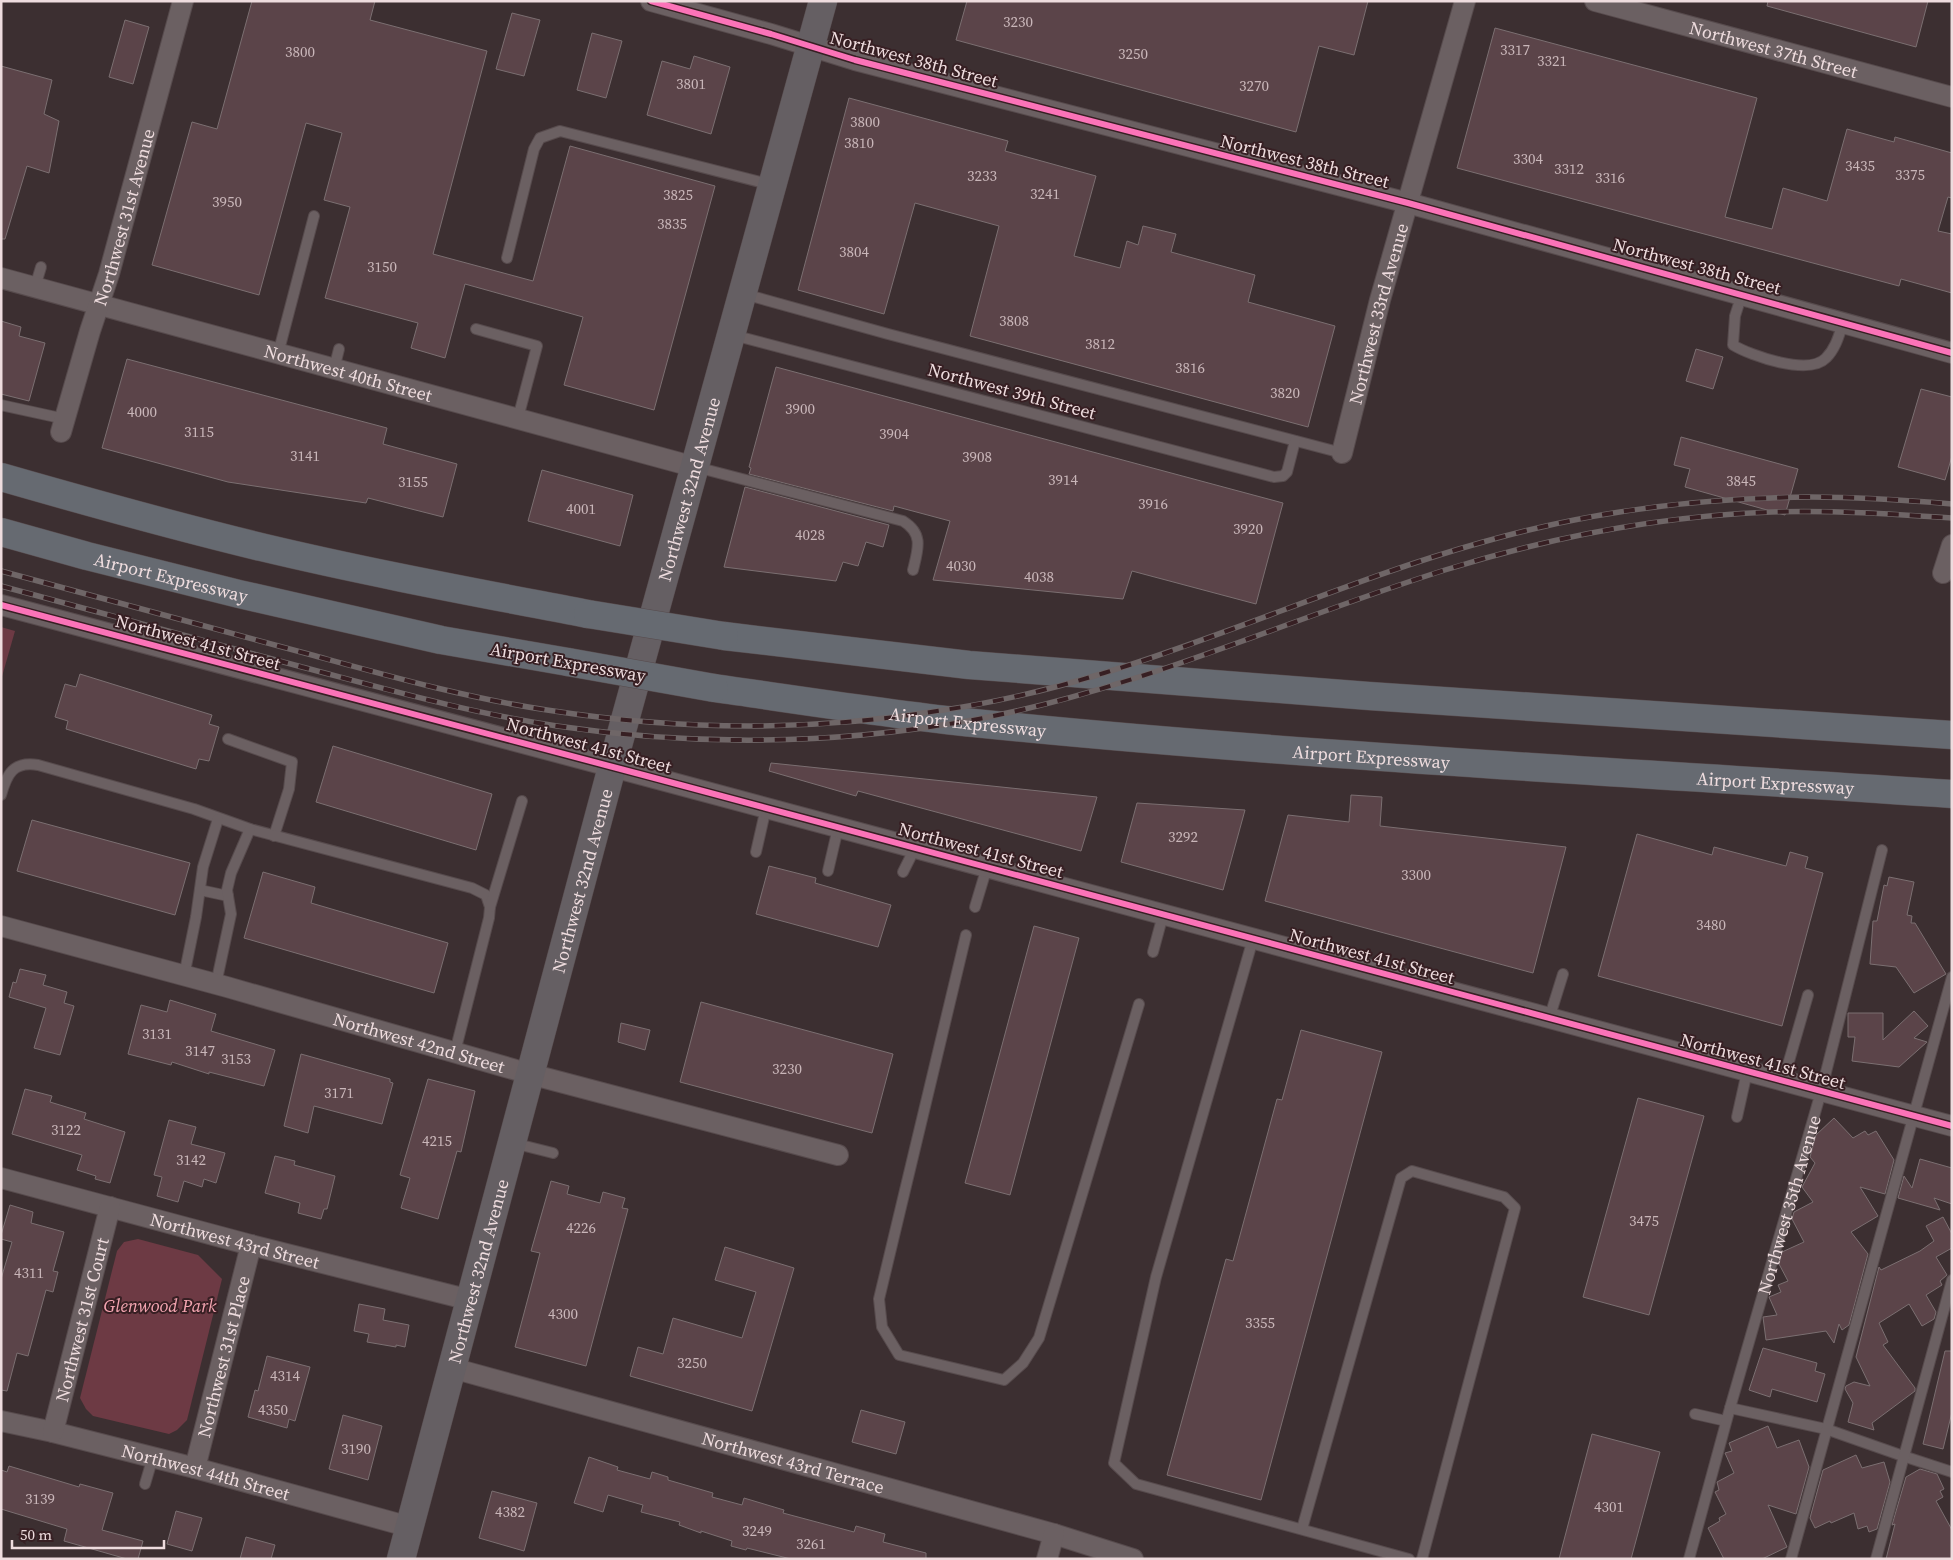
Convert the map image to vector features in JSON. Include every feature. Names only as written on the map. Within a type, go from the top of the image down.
[{"type":"highway","points":[[1,477],[262,547],[449,588],[588,614],[724,636],[989,667],[1359,695],[1952,735]]},
{"type":"highway","name":"Airport Expressway","points":[[1,532],[87,556],[239,594],[441,640],[714,688],[971,723],[1366,755],[1952,794]]},
{"type":"highway","points":[[1733,779],[1952,810]]},
{"type":"main road","name":"Northwest 32nd Avenue","points":[[401,1559],[612,766],[744,294],[823,1]]},
{"type":"street","name":"Northwest 31st Avenue","points":[[63,425],[109,274],[183,1]]},
{"type":"street","name":"Northwest 38th Street","points":[[651,1],[864,62],[1408,203],[1952,353]]},
{"type":"street","name":"Northwest 33rd Avenue","points":[[1342,453],[1380,300],[1465,1]]},
{"type":"street","name":"Northwest 37th Street","points":[[1595,1],[1952,97]]},
{"type":"street","name":"Northwest 40th Street","points":[[1,278],[695,467]]},
{"type":"street","points":[[1943,573],[1952,545]]},
{"type":"street","name":"Northwest 41st Street","points":[[1,605],[612,766],[1782,1082],[1952,1126]]},
{"type":"street","name":"Northwest 42nd Street","points":[[1,926],[216,984],[530,1074],[838,1155]]},
{"type":"street","name":"Northwest 43rd Street","points":[[1,1178],[250,1245],[470,1300]]},
{"type":"street","name":"Northwest 31st Court","points":[[53,1432],[110,1207]]},
{"type":"street","name":"Northwest 31st Place","points":[[195,1468],[250,1245]]},
{"type":"street","name":"Northwest 43rd Terrace","points":[[452,1368],[1054,1534],[1133,1559]]},
{"type":"street","name":"Northwest 44th Street","points":[[1,1422],[53,1432],[153,1457],[410,1527]]},
{"type":"street","points":[[1048,1559],[1054,1534]]},
{"type":"lane","points":[[507,258],[534,149],[540,138],[560,132],[773,185]]},
{"type":"lane","points":[[278,354],[314,216]]},
{"type":"lane","points":[[35,287],[41,267]]},
{"type":"lane","points":[[744,294],[888,334],[1342,453]]},
{"type":"lane","points":[[1742,294],[1735,316],[1733,345],[1744,352],[1777,362],[1796,365],[1816,363],[1825,359],[1837,342],[1843,323]]},
{"type":"lane","points":[[476,329],[537,346],[518,418]]},
{"type":"lane","name":"Northwest 39th Street","points":[[732,335],[1274,477],[1283,476],[1287,472],[1295,440]]},
{"type":"lane","points":[[334,369],[339,349]]},
{"type":"lane","points":[[1,405],[63,425]]},
{"type":"lane","points":[[695,467],[903,521],[911,526],[916,534],[919,546],[912,570]]},
{"type":"lane","points":[[228,739],[292,762],[290,789],[274,836]]},
{"type":"lane","points":[[1,795],[4,784],[15,767],[27,763],[194,809],[218,819],[274,836],[472,888],[486,895],[490,907]]},
{"type":"lane","points":[[455,1052],[489,918],[490,907],[522,801]]},
{"type":"lane","points":[[756,852],[766,808]]},
{"type":"lane","points":[[184,976],[203,867],[218,819]]},
{"type":"lane","points":[[828,871],[838,828]]},
{"type":"lane","points":[[216,984],[231,914],[228,896],[231,873],[250,829]]},
{"type":"lane","points":[[903,872],[914,848]]},
{"type":"lane","name":"Northwest 35th Avenue","points":[[1689,1559],[1726,1421],[1821,1092],[1882,850]]},
{"type":"lane","points":[[975,906],[987,867]]},
{"type":"lane","points":[[200,890],[228,896]]},
{"type":"lane","points":[[1153,952],[1163,915]]},
{"type":"lane","points":[[966,935],[879,1299],[882,1327],[899,1355],[1004,1380],[1023,1363],[1039,1338],[1139,1004]]},
{"type":"lane","points":[[1253,939],[1156,1277],[1114,1463],[1136,1484],[1302,1528],[1409,1559]]},
{"type":"lane","points":[[1549,1019],[1563,974]]},
{"type":"lane","points":[[1791,1559],[1952,977]]},
{"type":"lane","points":[[1782,1082],[1808,995]]},
{"type":"lane","points":[[1737,1117],[1748,1072]]},
{"type":"lane","points":[[512,1143],[553,1154]]},
{"type":"lane","points":[[1302,1528],[1402,1178],[1412,1171],[1504,1196],[1515,1208],[1422,1559]]},
{"type":"lane","points":[[1876,1559],[1952,1280]]},
{"type":"lane","points":[[1730,1408],[1826,1429],[1952,1472]]},
{"type":"lane","points":[[1695,1414],[1726,1421]]},
{"type":"lane","points":[[145,1484],[153,1457]]},
{"type":"green space","points":[[1,627],[15,631],[1,680]]},
{"type":"green space","name":"Glenwood Park","points":[[138,1239],[198,1255],[222,1279],[187,1420],[177,1430],[169,1434],[93,1416],[86,1409],[80,1398],[117,1251],[124,1242]]},
{"type":"building","points":[[252,1],[375,1],[370,20],[487,51],[433,254],[533,281],[570,146],[715,186],[654,410],[564,385],[583,317],[465,284],[445,358],[411,348],[418,323],[325,298],[350,207],[324,200],[342,133],[306,123],[259,295],[152,265],[192,122],[217,129]]},
{"type":"building","points":[[967,1],[1368,1],[1354,55],[1319,46],[1296,132],[956,40]]},
{"type":"building","points":[[1768,1],[1928,1],[1916,47],[1767,6]]},
{"type":"building","points":[[512,13],[540,20],[524,76],[496,69]]},
{"type":"building","points":[[125,20],[149,27],[133,84],[109,77]]},
{"type":"building","points":[[1495,28],[1757,98],[1725,217],[1772,229],[1783,188],[1827,201],[1847,129],[1894,142],[1895,137],[1952,153],[1952,198],[1948,197],[1938,231],[1952,234],[1952,293],[1901,279],[1899,286],[1457,168]]},
{"type":"building","points":[[592,33],[622,41],[606,98],[577,90]]},
{"type":"building","points":[[694,56],[730,67],[711,134],[647,115],[662,61],[690,69]]},
{"type":"building","points":[[1,66],[52,80],[44,114],[59,121],[49,173],[27,166],[5,239],[1,239]]},
{"type":"building","points":[[849,98],[1008,141],[1005,151],[1096,176],[1074,256],[1120,268],[1127,241],[1138,245],[1143,226],[1176,234],[1171,252],[1255,275],[1248,302],[1335,326],[1308,427],[970,336],[999,226],[915,203],[884,314],[798,290]]},
{"type":"building","points":[[1,321],[21,327],[19,336],[45,343],[29,401],[1,394]]},
{"type":"building","points":[[1696,349],[1723,357],[1713,389],[1686,381]]},
{"type":"building","points":[[127,359],[387,428],[383,444],[457,464],[443,517],[368,498],[366,503],[228,482],[102,448]]},
{"type":"building","points":[[776,367],[1283,503],[1256,604],[1132,571],[1123,599],[933,580],[950,521],[894,506],[893,511],[749,474],[751,468],[749,467]]},
{"type":"building","points":[[1921,389],[1952,397],[1952,456],[1945,480],[1898,467]]},
{"type":"building","points":[[1681,437],[1798,469],[1785,515],[1685,487],[1690,469],[1674,465]]},
{"type":"building","points":[[542,470],[633,495],[620,546],[528,521]]},
{"type":"building","points":[[745,487],[889,525],[883,547],[866,542],[858,566],[843,562],[836,581],[724,567]]},
{"type":"building","points":[[80,674],[212,715],[209,724],[219,727],[209,761],[199,759],[196,769],[66,729],[68,721],[55,717],[65,684],[76,687]]},
{"type":"building","points":[[333,746],[492,794],[476,850],[316,802]]},
{"type":"building","points":[[771,763],[1097,797],[1081,851],[858,791],[856,796],[769,771]]},
{"type":"building","points":[[1351,795],[1382,797],[1380,826],[1566,847],[1533,973],[1265,901],[1288,815],[1349,822]]},
{"type":"building","points":[[1137,803],[1245,810],[1223,890],[1121,862]]},
{"type":"building","points":[[32,820],[190,863],[175,915],[17,871]]},
{"type":"building","points":[[1637,834],[1712,855],[1714,847],[1786,866],[1790,852],[1808,857],[1805,868],[1823,873],[1782,1026],[1598,976]]},
{"type":"building","points":[[769,866],[816,878],[815,883],[891,905],[878,947],[756,914]]},
{"type":"building","points":[[263,872],[315,887],[311,903],[448,943],[434,993],[244,938]]},
{"type":"building","points":[[1889,877],[1914,882],[1907,915],[1912,916],[1911,923],[1915,923],[1946,974],[1914,993],[1896,967],[1870,964],[1873,921],[1877,921],[1884,885],[1887,886]]},
{"type":"building","points":[[1034,926],[1079,938],[1010,1195],[965,1183]]},
{"type":"building","points":[[20,969],[46,975],[43,985],[67,992],[64,1003],[74,1006],[60,1055],[34,1048],[46,1008],[9,997],[13,982],[16,983]]},
{"type":"building","points":[[170,1000],[216,1014],[211,1031],[275,1050],[264,1086],[209,1072],[209,1074],[172,1062],[171,1065],[128,1054],[141,1005],[167,1012]]},
{"type":"building","points":[[701,1002],[893,1054],[872,1133],[680,1082]]},
{"type":"building","points":[[1914,1011],[1928,1026],[1914,1038],[1927,1042],[1899,1067],[1852,1061],[1855,1037],[1848,1037],[1848,1013],[1883,1013],[1883,1040]]},
{"type":"building","points":[[621,1023],[650,1030],[645,1050],[618,1042]]},
{"type":"building","points":[[1301,1030],[1382,1052],[1261,1500],[1167,1475],[1226,1259],[1233,1261],[1277,1099],[1282,1100]]},
{"type":"building","points":[[301,1054],[390,1079],[390,1082],[393,1083],[382,1124],[314,1106],[308,1133],[284,1126]]},
{"type":"building","points":[[428,1079],[475,1091],[461,1152],[457,1151],[438,1219],[401,1208],[410,1178],[400,1175]]},
{"type":"building","points":[[25,1089],[52,1096],[50,1102],[86,1113],[84,1119],[125,1132],[110,1183],[95,1179],[96,1176],[77,1170],[82,1155],[12,1134]]},
{"type":"building","points":[[1638,1098],[1704,1116],[1649,1315],[1583,1297]]},
{"type":"building","points":[[1834,1118],[1853,1138],[1865,1131],[1868,1135],[1876,1131],[1894,1160],[1885,1194],[1860,1187],[1878,1216],[1851,1232],[1868,1254],[1849,1325],[1842,1330],[1839,1324],[1834,1343],[1826,1331],[1766,1340],[1763,1317],[1777,1315],[1769,1297],[1781,1292],[1778,1285],[1788,1281],[1779,1264],[1782,1252],[1804,1242],[1792,1219],[1794,1212],[1813,1202],[1802,1187],[1815,1163],[1810,1157],[1816,1135]]},
{"type":"building","points":[[169,1120],[196,1127],[191,1144],[225,1153],[216,1183],[204,1179],[202,1187],[184,1181],[178,1202],[157,1196],[162,1177],[154,1175]]},
{"type":"building","points":[[275,1156],[295,1161],[294,1165],[335,1176],[327,1209],[324,1209],[321,1219],[298,1213],[300,1203],[265,1193]]},
{"type":"building","points":[[1920,1159],[1952,1168],[1952,1204],[1934,1198],[1940,1210],[1898,1198],[1904,1176],[1912,1188]]},
{"type":"building","points":[[551,1181],[569,1186],[567,1194],[600,1203],[603,1192],[625,1198],[622,1208],[628,1209],[586,1366],[515,1347],[540,1253],[531,1251]]},
{"type":"building","points":[[10,1205],[33,1212],[31,1223],[64,1232],[53,1271],[58,1272],[53,1292],[46,1290],[28,1356],[17,1353],[7,1391],[1,1390],[1,1279],[12,1242],[1,1239],[1,1235]]},
{"type":"building","points":[[1943,1217],[1952,1234],[1952,1248],[1936,1257],[1947,1275],[1940,1281],[1942,1285],[1926,1295],[1936,1312],[1934,1319],[1922,1326],[1909,1304],[1879,1323],[1888,1342],[1883,1345],[1915,1388],[1915,1391],[1872,1423],[1874,1430],[1848,1422],[1853,1403],[1845,1389],[1846,1386],[1854,1382],[1870,1386],[1856,1357],[1879,1267],[1881,1270],[1920,1251],[1934,1241],[1926,1226]]},
{"type":"building","points":[[725,1247],[794,1268],[752,1411],[630,1376],[638,1347],[663,1354],[673,1318],[742,1338],[756,1292],[715,1280]]},
{"type":"building","points":[[359,1304],[385,1309],[383,1320],[409,1325],[405,1347],[367,1342],[369,1334],[354,1331]]},
{"type":"building","points":[[1763,1348],[1817,1363],[1815,1371],[1825,1374],[1817,1402],[1772,1389],[1770,1397],[1749,1390]]},
{"type":"building","points":[[1945,1351],[1952,1351],[1952,1412],[1943,1449],[1923,1444]]},
{"type":"building","points":[[267,1356],[310,1367],[295,1421],[289,1419],[287,1428],[248,1417],[255,1390],[258,1391]]},
{"type":"building","points":[[861,1410],[905,1422],[896,1454],[852,1442]]},
{"type":"building","points":[[343,1415],[382,1426],[368,1480],[329,1469]]},
{"type":"building","points":[[1768,1426],[1777,1448],[1799,1440],[1809,1467],[1796,1514],[1768,1505],[1787,1547],[1762,1559],[1724,1559],[1708,1528],[1720,1521],[1719,1518],[1726,1514],[1715,1492],[1719,1490],[1717,1482],[1734,1473],[1725,1453],[1732,1451],[1729,1443]]},
{"type":"building","points":[[1592,1434],[1660,1452],[1631,1559],[1559,1559]]},
{"type":"building","points":[[1856,1455],[1862,1468],[1884,1462],[1890,1482],[1877,1529],[1869,1532],[1867,1526],[1858,1529],[1854,1513],[1815,1528],[1810,1518],[1823,1470]]},
{"type":"building","points":[[589,1457],[618,1467],[617,1470],[650,1479],[652,1472],[668,1477],[668,1480],[713,1493],[712,1497],[742,1505],[744,1498],[784,1510],[783,1513],[854,1532],[856,1526],[885,1534],[883,1542],[926,1553],[926,1559],[791,1559],[731,1546],[732,1541],[679,1525],[680,1522],[641,1512],[643,1505],[608,1495],[603,1512],[574,1503]]},
{"type":"building","points":[[9,1466],[79,1487],[80,1484],[113,1493],[102,1530],[143,1541],[138,1559],[127,1559],[64,1541],[67,1529],[1,1509],[1,1470],[7,1472]]},
{"type":"building","points":[[1920,1469],[1937,1474],[1944,1489],[1940,1491],[1943,1497],[1936,1501],[1952,1530],[1952,1559],[1886,1559],[1895,1524],[1892,1525],[1906,1477]]},
{"type":"building","points":[[492,1491],[537,1503],[524,1551],[479,1538]]},
{"type":"building","points":[[176,1511],[202,1518],[192,1551],[167,1544]]},
{"type":"building","points":[[246,1537],[275,1545],[271,1559],[240,1559]]},
{"type":"railway","points":[[1,571],[399,678],[517,705],[644,722],[693,725],[791,725],[840,723],[958,708],[1063,685],[1152,658],[1435,556],[1518,532],[1590,517],[1698,502],[1771,498],[1862,498],[1952,504]]},
{"type":"railway","points":[[1,586],[397,692],[525,721],[608,733],[711,740],[762,740],[865,735],[916,729],[1029,708],[1149,674],[1445,570],[1565,538],[1606,530],[1688,518],[1771,512],[1839,512],[1952,518]]},
{"type":"cycle path","points":[[651,1],[771,34],[855,60],[1408,203],[1952,353]]},
{"type":"cycle path","points":[[1,605],[1952,1126]]}]
